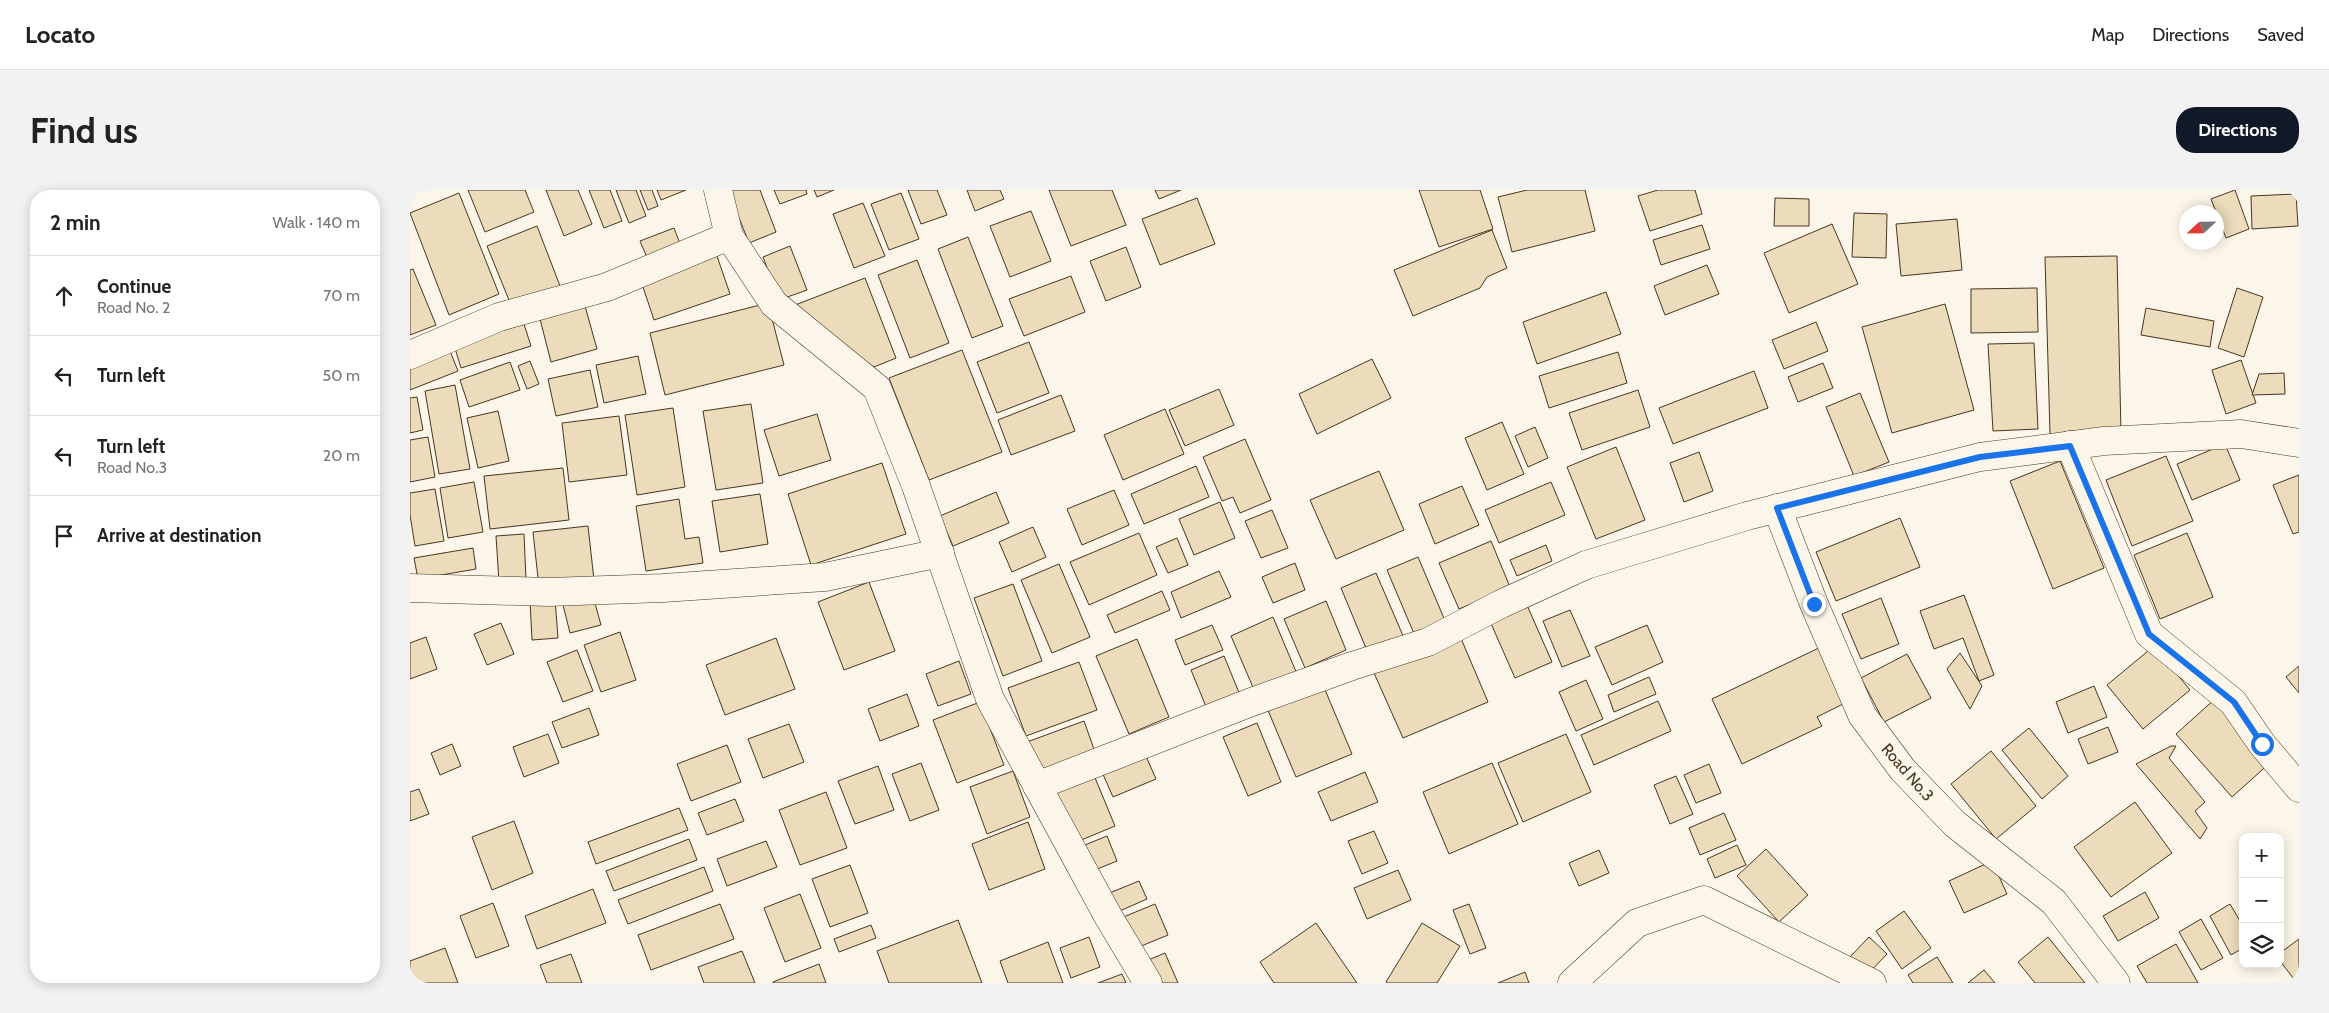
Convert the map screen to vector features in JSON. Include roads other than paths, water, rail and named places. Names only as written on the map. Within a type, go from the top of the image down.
[{"type":"street","points":[[718,190],[729,236],[774,304],[877,388],[940,552],[990,699],[1108,916],[1148,983]]},
{"type":"street","points":[[410,355],[499,317],[608,287],[729,236]]},
{"type":"street","points":[[1037,786],[1249,703],[1352,666],[1428,642],[1501,604],[1586,565],[1777,508],[1980,457],[2104,440],[2241,434],[2299,443]]},
{"type":"street","points":[[2070,446],[2149,634],[2234,702],[2262,744],[2299,788]]},
{"type":"street","name":"Road No.3","points":[[1777,508],[1814,604],[1862,715],[1903,770],[1955,824],[2054,902],[2116,983]]},
{"type":"street","points":[[410,588],[549,592],[682,587],[825,577],[940,552]]},
{"type":"street","points":[[1572,983],[1637,923],[1704,900],[1872,983]]}]
